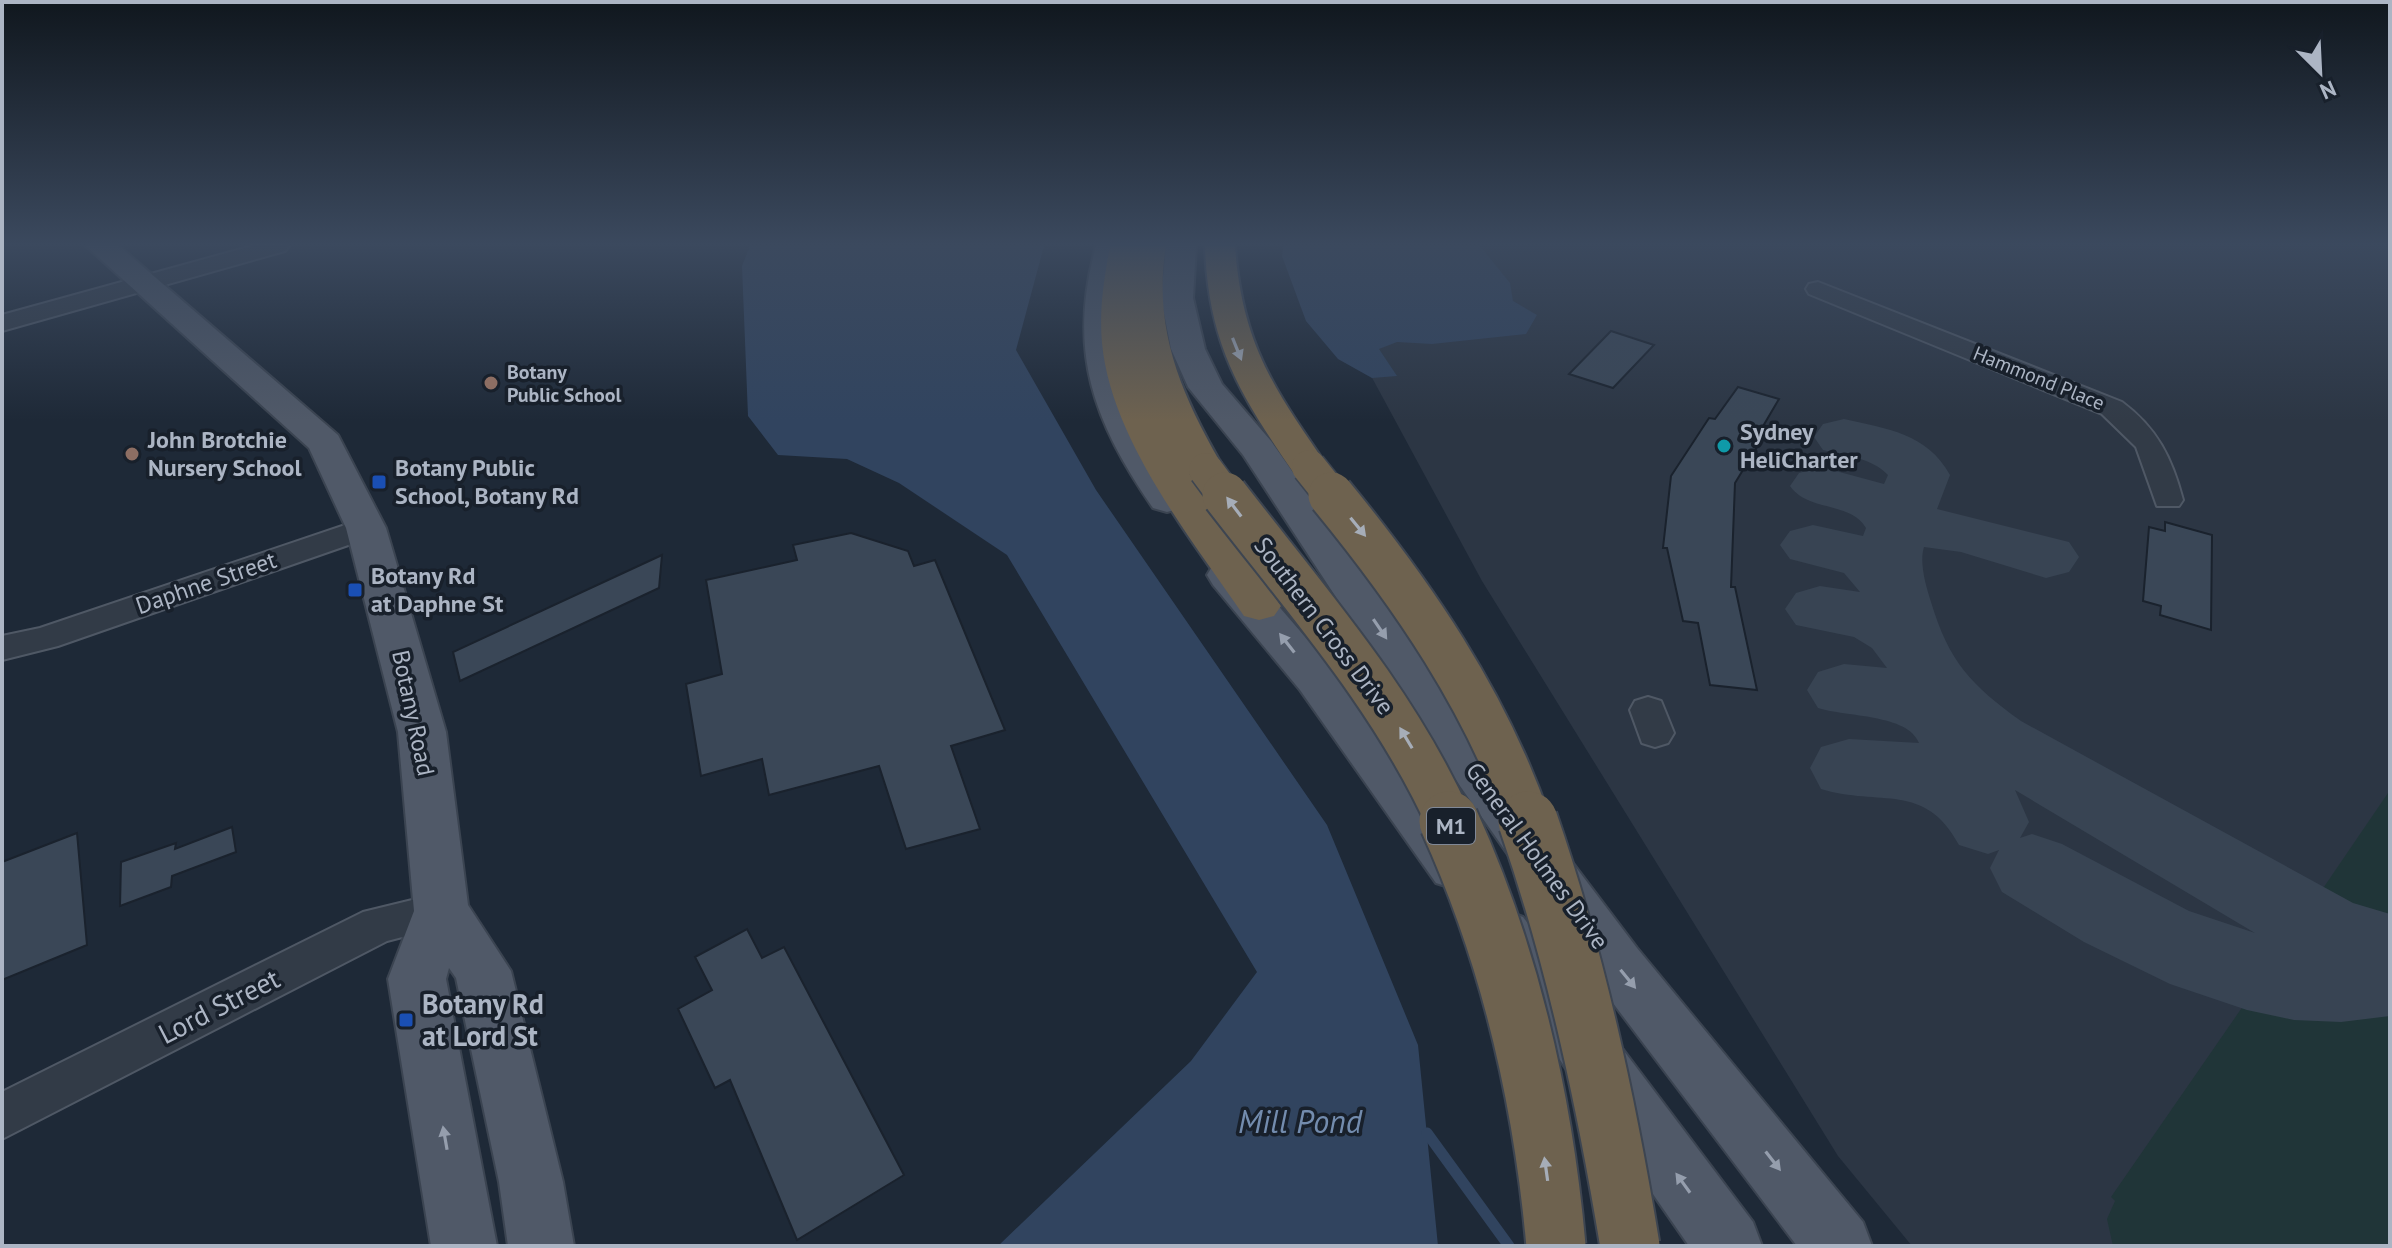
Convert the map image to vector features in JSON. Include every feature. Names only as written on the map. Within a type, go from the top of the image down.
[{"type":"highway","name":"M1","points":[[1114,304],[1113,313],[1149,438],[1181,494],[1259,606]]},
{"type":"highway","name":"Southern Cross Drive","points":[[1146,304],[1146,320],[1157,370],[1178,421],[1206,470],[1361,668],[1408,740],[1447,817],[1500,959],[1523,1041],[1541,1130],[1556,1246]]},
{"type":"highway","points":[[1197,304],[1209,347],[1258,449]]},
{"type":"highway","points":[[1223,304],[1226,321],[1240,356],[1264,405],[1309,467],[1377,550],[1429,623],[1465,683],[1498,750],[1552,892],[1579,983],[1610,1119],[1630,1246]]},
{"type":"main road","name":"Botany Road","points":[[168,304],[325,443],[366,528],[422,732],[441,911],[417,979],[464,1246]]},
{"type":"main road","points":[[1099,304],[1097,321],[1108,378],[1127,434],[1190,534],[1259,606]]},
{"type":"main road","name":"General Holmes Drive","points":[[1178,304],[1188,349],[1206,387],[1258,449],[1468,760],[1607,952],[1839,1246]]},
{"type":"main road","name":"M1","points":[[1259,606],[1537,979],[1729,1246]]},
{"type":"main road","name":"Botany Road","points":[[441,911],[483,971],[531,1182],[541,1246]]},
{"type":"street","points":[[2,323],[69,304]]},
{"type":"street","name":"Hammond Place","points":[[1856,304],[2112,408],[2136,425],[2155,450],[2168,500]]},
{"type":"street","name":"Daphne Street","points":[[2,648],[46,638],[366,528]]},
{"type":"street","name":"Daphne Street","points":[[2,663],[46,638]]},
{"type":"street","name":"Lord Street","points":[[2,1116],[378,925],[441,911]]},
{"type":"shaded area","points":[[1332,304],[2390,304],[2390,1246],[1912,1246],[1838,1156],[1482,581]]},
{"type":"green space","points":[[2390,790],[2390,925],[2313,903]]},
{"type":"green space","points":[[2250,996],[2324,1010],[2390,1010],[2390,1246],[2113,1246],[2107,1219],[2115,1201],[2111,1197]]},
{"type":"water","name":"Mill Pond","points":[[744,304],[1028,304],[1016,350],[1096,490],[1327,825],[1418,1045],[1438,1246],[998,1246],[1191,1061],[1257,972],[1007,555],[899,483],[847,459],[778,455],[748,416]]},
{"type":"water","points":[[1300,304],[1519,304],[1537,315],[1526,334],[1432,344],[1397,342],[1379,349],[1397,376],[1372,378],[1338,359],[1306,321]]},
{"type":"building","points":[[1611,331],[1654,345],[1613,388],[1569,374]]},
{"type":"building","points":[[1738,387],[1779,399],[1759,433],[1765,434],[1735,483],[1731,587],[1735,587],[1757,690],[1710,685],[1698,623],[1683,621],[1667,548],[1663,548],[1671,476],[1709,418],[1715,419]]},
{"type":"building","points":[[2165,522],[2212,535],[2211,630],[2160,615],[2161,606],[2143,601],[2149,527],[2165,531]]},
{"type":"building","points":[[851,533],[908,551],[914,566],[935,560],[1005,730],[951,746],[980,829],[906,849],[879,766],[769,795],[762,759],[701,776],[686,684],[722,674],[706,580],[797,560],[793,545]]},
{"type":"building","points":[[662,555],[659,588],[460,681],[453,652]]},
{"type":"building","points":[[232,827],[236,852],[172,876],[171,887],[120,906],[121,862],[176,843],[175,849]]},
{"type":"building","points":[[77,833],[87,945],[2,980],[2,862]]},
{"type":"building","points":[[747,929],[762,958],[784,947],[904,1175],[797,1240],[730,1080],[715,1088],[678,1009],[712,990],[695,957]]},
{"type":"waterway","points":[[1427,1133],[1509,1246]]},
{"type":"taxiway","points":[[1844,437],[1898,453],[1914,466],[1919,475],[1897,532]]},
{"type":"taxiway","points":[[1821,486],[1877,504],[1886,510],[1898,528]]},
{"type":"taxiway","points":[[1897,532],[1928,527],[1948,530],[2046,557]]},
{"type":"taxiway","points":[[1897,532],[1889,552],[1893,588],[1907,639],[1936,690]]},
{"type":"taxiway","points":[[1813,545],[1867,558],[1891,578]]},
{"type":"taxiway","points":[[1820,609],[1863,615],[1887,624],[1907,642],[1916,656]]},
{"type":"taxiway","points":[[1844,690],[1889,694],[1917,701],[1930,707],[1949,724]]},
{"type":"taxiway","points":[[1936,690],[1953,710],[1994,741],[2322,929],[2355,944],[2390,952]]},
{"type":"taxiway","points":[[1936,690],[1949,724]]},
{"type":"taxiway","points":[[1949,724],[1982,807]]},
{"type":"taxiway","points":[[1849,768],[1904,771],[1939,778],[1970,795],[1982,807]]},
{"type":"taxiway","points":[[1982,807],[1988,822]]},
{"type":"taxiway","points":[[2032,868],[2158,938],[2202,957],[2247,971],[2294,980],[2341,982],[2390,977]]},
{"type":"place","name":"Botany Public School","points":[[491,383]]},
{"type":"place","name":"Sydney HeliCharter","points":[[1724,446]]},
{"type":"place","name":"John Brotchie Nursery School","points":[[132,454]]},
{"type":"place","name":"Botany Public School, Botany Rd","points":[[379,482]]},
{"type":"place","name":"Botany Rd at Daphne St","points":[[355,590]]},
{"type":"place","name":"Botany Rd at Lord St","points":[[406,1020]]}]
